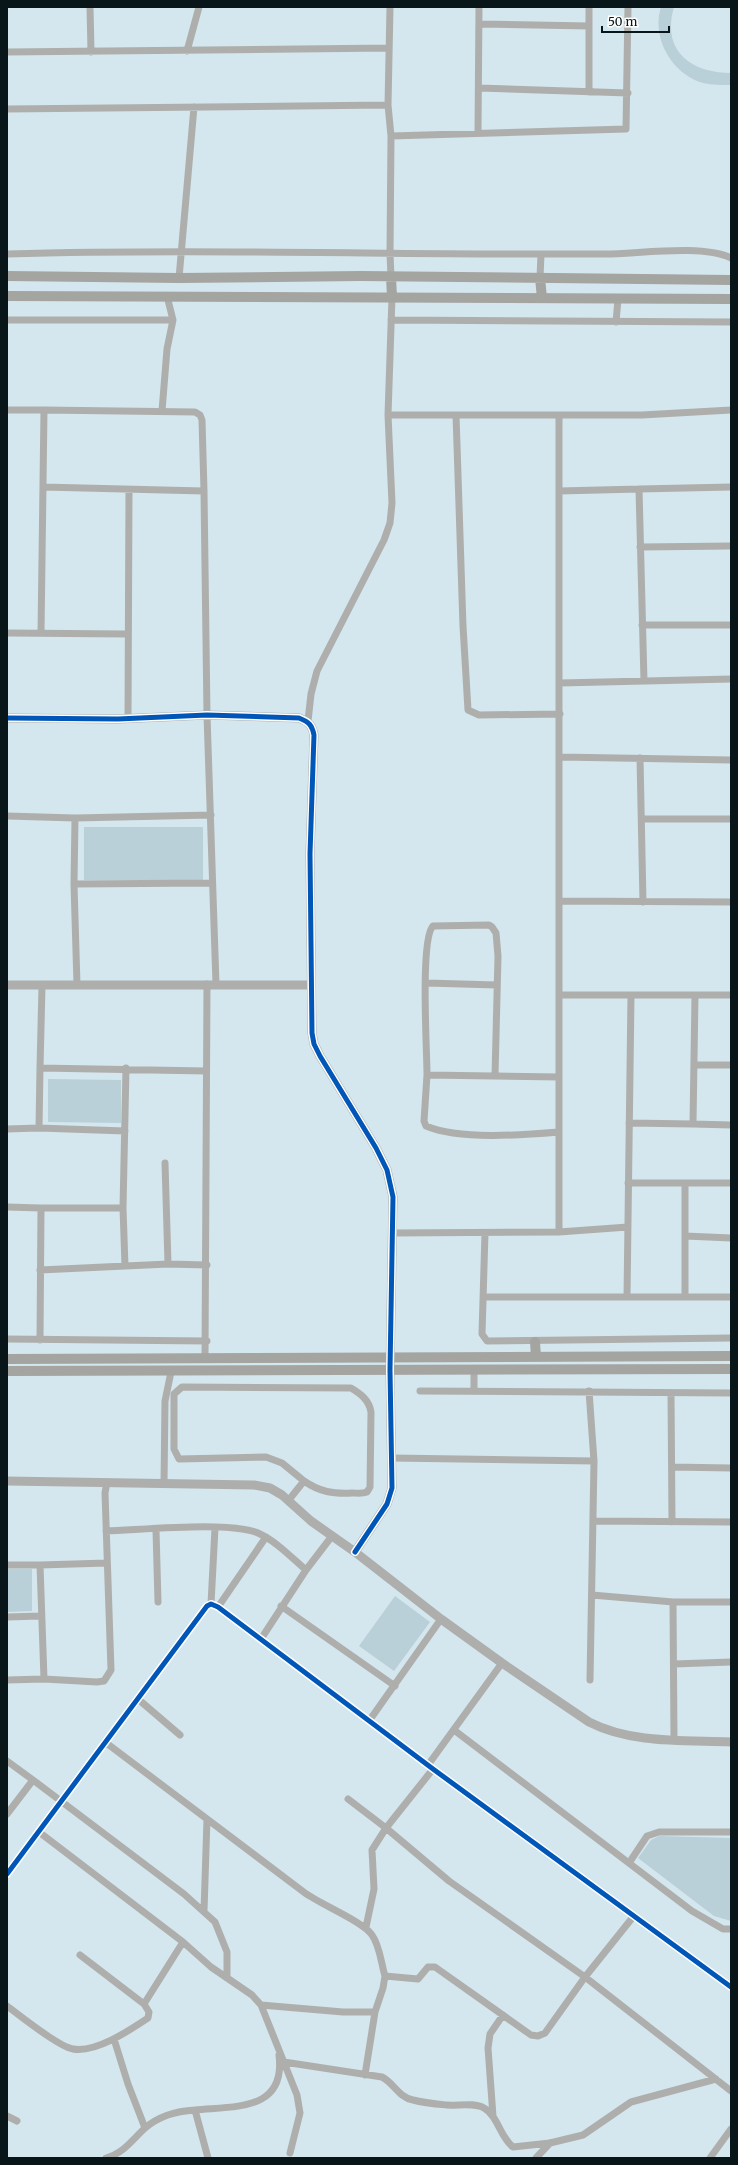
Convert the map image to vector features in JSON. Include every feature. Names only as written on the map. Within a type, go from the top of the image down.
[{"type":"main road","points":[[7,276],[179,278],[299,276],[731,280]]},
{"type":"main road","points":[[391,277],[392,297]]},
{"type":"main road","points":[[540,278],[542,298]]},
{"type":"main road","points":[[7,296],[731,299]]},
{"type":"main road","points":[[535,1342],[536,1357]]},
{"type":"main road","points":[[7,1359],[731,1356]]},
{"type":"main road","points":[[7,1371],[171,1372],[474,1369],[731,1369]]},
{"type":"street","points":[[90,7],[91,52]]},
{"type":"street","points":[[187,51],[200,7]]},
{"type":"street","points":[[390,7],[388,105],[391,136],[391,277]]},
{"type":"street","points":[[478,132],[479,7]]},
{"type":"street","points":[[589,7],[589,92]]},
{"type":"street","points":[[391,136],[478,132],[626,130],[628,93],[628,7]]},
{"type":"street","points":[[479,24],[589,26]]},
{"type":"street","points":[[7,52],[389,48]]},
{"type":"street","points":[[479,88],[628,93]]},
{"type":"street","points":[[7,108],[388,105]]},
{"type":"street","points":[[179,278],[194,107]]},
{"type":"street","points":[[7,254],[181,250],[390,254],[541,254],[686,251],[720,253],[731,258]]},
{"type":"street","points":[[540,278],[541,254]]},
{"type":"street","points":[[162,411],[167,349],[173,320],[167,296]]},
{"type":"street","points":[[356,1552],[387,1504],[392,1488],[390,1370],[393,1196],[387,1170],[314,1044],[312,1033],[310,985],[310,854],[314,735],[308,721],[310,694],[317,671],[384,540],[390,523],[392,503],[388,416],[392,297]]},
{"type":"street","points":[[616,322],[618,299]]},
{"type":"street","points":[[7,320],[173,320]]},
{"type":"street","points":[[391,320],[731,322]]},
{"type":"street","points":[[7,410],[195,412],[200,415],[202,420],[212,984],[206,1071],[207,1265],[205,1357]]},
{"type":"street","points":[[41,633],[44,410]]},
{"type":"street","points":[[388,416],[642,415],[731,410]]},
{"type":"street","points":[[456,415],[463,626],[468,710],[478,715],[560,714]]},
{"type":"street","points":[[559,415],[559,1232]]},
{"type":"street","points":[[43,487],[204,491]]},
{"type":"street","points":[[559,492],[731,487]]},
{"type":"street","points":[[639,489],[644,681]]},
{"type":"street","points":[[128,719],[127,634],[129,490]]},
{"type":"street","points":[[640,547],[731,546]]},
{"type":"street","points":[[642,625],[731,625]]},
{"type":"street","points":[[7,633],[127,634]]},
{"type":"street","points":[[560,684],[731,679]]},
{"type":"street","points":[[7,718],[128,719],[207,715],[299,718],[308,721]]},
{"type":"street","points":[[560,757],[731,760]]},
{"type":"street","points":[[640,758],[643,902]]},
{"type":"street","points":[[7,816],[75,818],[210,815]]},
{"type":"street","points":[[75,818],[74,884],[77,985]]},
{"type":"street","points":[[642,819],[731,819]]},
{"type":"street","points":[[74,884],[211,883]]},
{"type":"street","points":[[560,901],[731,902]]},
{"type":"street","points":[[495,1076],[497,985],[496,932],[489,925],[433,926],[428,933],[426,983],[427,1075],[424,1121],[426,1126],[446,1131],[484,1134],[559,1132]]},
{"type":"street","points":[[426,983],[497,985]]},
{"type":"street","points":[[7,985],[310,985]]},
{"type":"street","points":[[39,1128],[42,986]]},
{"type":"street","points":[[560,995],[731,996]]},
{"type":"street","points":[[627,1297],[631,995]]},
{"type":"street","points":[[693,1124],[695,995]]},
{"type":"street","points":[[694,1065],[731,1065]]},
{"type":"street","points":[[40,1068],[126,1068],[206,1071]]},
{"type":"street","points":[[125,1266],[123,1208],[126,1068]]},
{"type":"street","points":[[427,1075],[559,1077]]},
{"type":"street","points":[[629,1123],[731,1125]]},
{"type":"street","points":[[7,1129],[39,1128],[125,1131]]},
{"type":"street","points":[[165,1163],[168,1264]]},
{"type":"street","points":[[628,1183],[731,1183]]},
{"type":"street","points":[[685,1183],[685,1297]]},
{"type":"street","points":[[7,1207],[123,1208]]},
{"type":"street","points":[[40,1340],[41,1208]]},
{"type":"street","points":[[393,1233],[559,1232],[628,1227]]},
{"type":"street","points":[[485,1232],[482,1334],[487,1341],[535,1342],[731,1338]]},
{"type":"street","points":[[685,1236],[731,1238]]},
{"type":"street","points":[[40,1270],[168,1264],[207,1265]]},
{"type":"street","points":[[483,1297],[731,1297]]},
{"type":"street","points":[[7,1339],[206,1341]]},
{"type":"street","points":[[474,1369],[474,1391]]},
{"type":"street","points":[[164,1484],[165,1401],[171,1372]]},
{"type":"street","points":[[182,1386],[351,1388],[360,1394],[367,1402],[371,1412],[370,1487],[363,1494],[337,1494],[316,1489],[304,1481],[282,1463],[266,1457],[179,1458],[174,1449],[174,1394],[182,1386]]},
{"type":"street","points":[[420,1391],[731,1392]]},
{"type":"street","points":[[590,1391],[594,1461],[590,1680]]},
{"type":"street","points":[[671,1393],[672,1522]]},
{"type":"street","points":[[392,1458],[594,1461]]},
{"type":"street","points":[[672,1467],[731,1468]]},
{"type":"street","points":[[7,1481],[254,1485],[270,1488],[332,1536],[356,1552],[440,1619],[589,1722],[604,1730],[625,1735],[674,1740],[731,1742]]},
{"type":"street","points":[[288,1501],[304,1481]]},
{"type":"street","points":[[7,1680],[44,1679],[97,1682],[104,1681],[108,1676],[110,1670],[106,1531],[107,1482]]},
{"type":"street","points":[[593,1521],[731,1522]]},
{"type":"street","points":[[106,1531],[215,1528],[243,1530],[266,1537],[306,1570]]},
{"type":"street","points":[[211,1604],[215,1528]]},
{"type":"street","points":[[156,1530],[158,1602]]},
{"type":"street","points":[[261,1639],[281,1606],[332,1536]]},
{"type":"street","points":[[218,1607],[266,1537]]},
{"type":"street","points":[[7,1565],[107,1563]]},
{"type":"street","points":[[40,1565],[44,1679]]},
{"type":"street","points":[[592,1596],[673,1602],[731,1602]]},
{"type":"street","points":[[673,1602],[674,1740]]},
{"type":"street","points":[[211,1604],[218,1607],[430,1767],[633,1917],[731,1987]]},
{"type":"street","points":[[7,1874],[207,1606],[211,1604]]},
{"type":"street","points":[[281,1606],[395,1686]]},
{"type":"street","points":[[7,1617],[41,1616]]},
{"type":"street","points":[[369,1721],[395,1686],[440,1619]]},
{"type":"street","points":[[674,1664],[731,1662]]},
{"type":"street","points":[[366,1927],[374,1889],[372,1850],[502,1663]]},
{"type":"street","points":[[138,1699],[180,1735]]},
{"type":"street","points":[[454,1730],[692,1910],[723,1929],[731,1929]]},
{"type":"street","points":[[105,1742],[315,1900],[366,1927],[377,1944],[384,1976],[383,1988],[375,2012],[365,2075]]},
{"type":"street","points":[[7,1761],[62,1800],[204,1911],[215,1922],[223,1938],[227,1952],[226,1978]]},
{"type":"street","points":[[7,1814],[33,1780]]},
{"type":"street","points":[[348,1799],[386,1828],[449,1881],[585,1977],[731,2091]]},
{"type":"street","points":[[204,1911],[207,1819]]},
{"type":"street","points":[[39,1832],[183,1942],[226,1978],[252,1995],[261,2005],[297,2095],[300,2113],[290,2153]]},
{"type":"street","points":[[629,1863],[647,1836],[659,1832],[731,1832]]},
{"type":"street","points":[[384,1976],[418,1979],[428,1967],[435,1967],[531,2034],[541,2036],[585,1977],[633,1917]]},
{"type":"street","points":[[144,2004],[183,1942]]},
{"type":"street","points":[[7,2006],[71,2049],[87,2049],[114,2039],[148,2018],[149,2012],[144,2004],[80,1955]]},
{"type":"street","points":[[261,2005],[343,2012],[375,2012]]},
{"type":"street","points":[[493,2118],[488,2048],[490,2034],[503,2015]]},
{"type":"street","points":[[114,2039],[128,2084],[145,2128]]},
{"type":"street","points":[[106,2158],[123,2150],[145,2128],[161,2118],[181,2111],[227,2107],[259,2101],[266,2098],[274,2090],[280,2076],[279,2050]]},
{"type":"street","points":[[284,2062],[386,2079],[396,2091],[407,2099],[447,2105],[479,2106],[489,2112],[507,2142],[513,2147],[550,2143],[583,2135],[636,2100],[716,2078]]},
{"type":"street","points":[[195,2110],[208,2158]]},
{"type":"street","points":[[7,2116],[17,2121]]},
{"type":"street","points":[[710,2158],[731,2129]]},
{"type":"street","points":[[536,2158],[550,2143]]},
{"type":"shaded area","points":[[661,7],[674,7],[671,22],[672,36],[676,47],[683,56],[692,64],[703,69],[731,73],[731,85],[713,85],[703,83],[682,72],[673,63],[662,42],[659,31]]},
{"type":"shaded area","points":[[84,827],[203,827],[203,880],[84,880]]},
{"type":"shaded area","points":[[48,1079],[121,1080],[121,1123],[48,1122]]},
{"type":"shaded area","points":[[7,1569],[32,1569],[32,1611],[7,1612]]},
{"type":"shaded area","points":[[395,1596],[430,1622],[394,1671],[359,1646]]},
{"type":"shaded area","points":[[659,1836],[731,1838],[731,1921],[714,1916],[638,1858],[651,1840]]},
{"type":"cycle path","points":[[7,718],[118,719],[207,715],[299,718],[310,724],[314,735],[310,854],[312,1033],[314,1044],[320,1056],[376,1148],[387,1170],[393,1197],[390,1370],[392,1488],[387,1504],[355,1552]]},
{"type":"cycle path","points":[[7,1874],[207,1606],[211,1604],[218,1607],[433,1769],[731,1987]]}]
